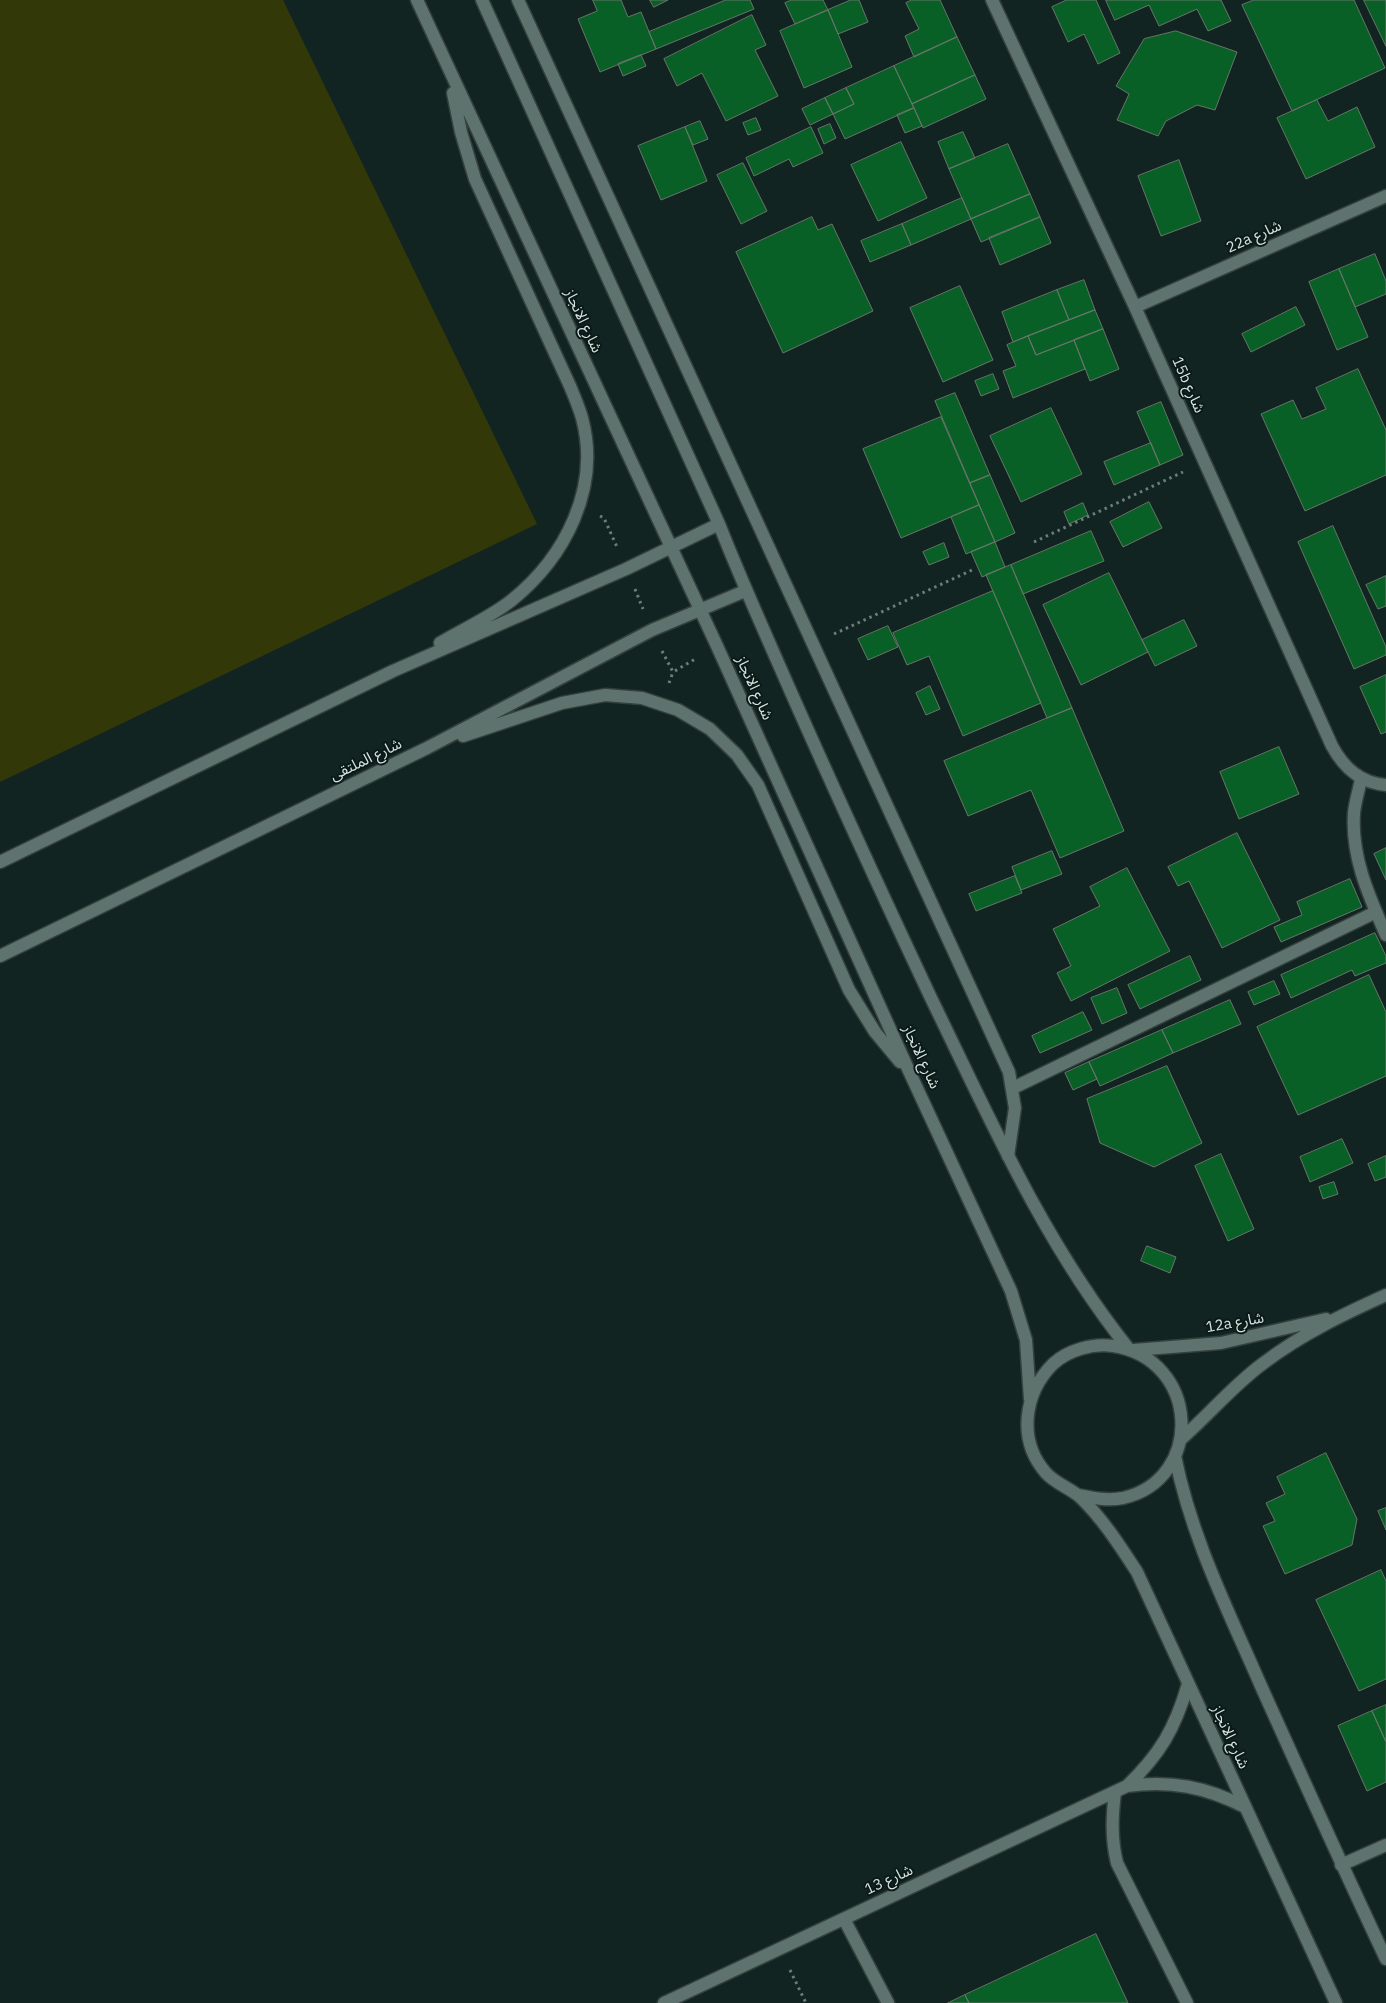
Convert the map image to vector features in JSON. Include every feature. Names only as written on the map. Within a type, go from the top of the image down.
[{"type":"street","name":"شارع الانجاز","points":[[417,0],[449,73],[700,609],[1014,1299],[1026,1340],[1030,1399]]},
{"type":"street","points":[[482,0],[719,524],[745,590],[863,855],[1008,1156],[1058,1249],[1092,1300],[1131,1349],[1157,1365],[1174,1387],[1182,1413],[1180,1440],[1175,1456],[1162,1475],[1145,1489],[1124,1498],[1101,1500],[1078,1495],[1061,1486],[1046,1473],[1035,1457],[1029,1438],[1027,1418],[1030,1399],[1041,1377],[1058,1360],[1080,1348],[1104,1344],[1131,1349]]},
{"type":"street","points":[[518,0],[1010,1072],[1013,1088],[1014,1122],[1008,1156]]},
{"type":"street","name":"15b شارع","points":[[992,0],[1136,307],[1332,746],[1339,759],[1361,779]]},
{"type":"street","points":[[393,671],[510,601],[537,578],[558,552],[575,521],[585,488],[587,453],[582,418],[570,386],[475,179],[461,132],[449,73]]},
{"type":"street","name":"22a شارع","points":[[1136,307],[1386,196]]},
{"type":"street","points":[[0,862],[393,671],[671,548],[719,524]]},
{"type":"street","name":"شارع الملتقى","points":[[0,956],[427,748],[652,630],[745,590]]},
{"type":"street","points":[[427,748],[562,703],[605,695],[642,698],[678,710],[710,729],[737,754],[758,786],[848,990],[875,1032],[909,1071]]},
{"type":"street","points":[[1386,785],[1361,779],[1354,813],[1355,847],[1362,881],[1386,935]]},
{"type":"street","points":[[1013,1088],[1376,912]]},
{"type":"street","name":"12a شارع","points":[[1180,1440],[1243,1379],[1265,1362],[1340,1316],[1386,1294]]},
{"type":"street","name":"12a شارع","points":[[1131,1349],[1221,1344],[1340,1316]]},
{"type":"street","points":[[1175,1456],[1187,1510],[1206,1562],[1341,1865],[1386,1959]]},
{"type":"street","name":"شارع الانجاز","points":[[1078,1495],[1100,1519],[1137,1572],[1336,2003]]},
{"type":"street","name":"شارع 13","points":[[1121,1789],[1149,1765],[1167,1741],[1180,1713],[1188,1684]]},
{"type":"street","name":"شارع 13","points":[[664,2003],[1121,1789],[1151,1783],[1176,1783],[1200,1788],[1245,1806]]},
{"type":"street","points":[[1121,1789],[1112,1824],[1112,1844],[1117,1863],[1187,2003]]},
{"type":"street","points":[[1341,1865],[1386,1845]]},
{"type":"street","points":[[844,1919],[888,2003]]},
{"type":"path","points":[[1034,542],[1205,462]]},
{"type":"path","points":[[813,644],[972,570]]},
{"type":"path","points":[[780,1948],[806,2003]]},
{"type":"green space","points":[[0,0],[283,0],[537,524],[0,782]]},
{"type":"building","points":[[593,0],[621,0],[628,17],[641,12],[656,49],[600,72],[578,19],[597,11]]},
{"type":"building","points":[[650,0],[668,0],[654,7]]},
{"type":"building","points":[[726,0],[750,0],[754,9],[656,49],[649,32]]},
{"type":"building","points":[[792,0],[823,0],[828,10],[795,24],[785,3]]},
{"type":"building","points":[[851,0],[859,0],[868,22],[838,34],[828,10]]},
{"type":"building","points":[[912,0],[940,0],[957,37],[914,57],[905,36],[919,29],[906,3]]},
{"type":"building","points":[[1067,0],[1096,0],[1120,53],[1098,64],[1084,34],[1068,42],[1052,7]]},
{"type":"building","points":[[1106,0],[1221,0],[1231,21],[1208,31],[1197,9],[1159,26],[1149,5],[1115,20]]},
{"type":"building","points":[[1254,0],[1354,0],[1385,68],[1292,111],[1242,5]]},
{"type":"building","points":[[1364,0],[1386,0],[1386,46]]},
{"type":"building","points":[[828,10],[852,67],[804,88],[780,31]]},
{"type":"building","points":[[752,15],[766,45],[755,50],[778,96],[726,121],[702,73],[677,86],[664,59]]},
{"type":"building","points":[[1176,31],[1237,52],[1215,110],[1197,105],[1166,121],[1158,136],[1117,120],[1129,94],[1116,86],[1144,39]]},
{"type":"building","points":[[957,37],[975,75],[912,104],[894,66]]},
{"type":"building","points":[[641,55],[646,66],[623,76],[618,64]]},
{"type":"building","points":[[894,66],[914,108],[845,139],[833,114],[854,104],[846,88]]},
{"type":"building","points":[[975,75],[986,99],[923,128],[912,104]]},
{"type":"building","points":[[846,88],[854,104],[833,114],[825,98]]},
{"type":"building","points":[[825,98],[833,114],[810,125],[802,109]]},
{"type":"building","points":[[1317,100],[1328,121],[1357,107],[1375,147],[1306,179],[1277,118]]},
{"type":"building","points":[[914,108],[922,126],[905,133],[897,115]]},
{"type":"building","points":[[756,118],[761,130],[748,135],[743,123]]},
{"type":"building","points":[[700,121],[708,139],[693,145],[685,127]]},
{"type":"building","points":[[830,124],[836,138],[824,144],[818,129]]},
{"type":"building","points":[[685,127],[707,181],[661,200],[638,146]]},
{"type":"building","points":[[811,127],[823,153],[793,167],[789,159],[754,176],[746,158]]},
{"type":"building","points":[[963,132],[975,158],[949,169],[938,142]]},
{"type":"building","points":[[901,142],[927,198],[878,221],[851,165]]},
{"type":"building","points":[[1008,144],[1030,194],[971,219],[949,169]]},
{"type":"building","points":[[1179,160],[1201,221],[1161,236],[1138,176]]},
{"type":"building","points":[[743,163],[767,211],[741,224],[717,175]]},
{"type":"building","points":[[1030,194],[1040,217],[981,242],[971,219]]},
{"type":"building","points":[[962,198],[971,219],[911,245],[902,224]]},
{"type":"building","points":[[812,217],[818,230],[832,224],[873,311],[783,353],[736,252]]},
{"type":"building","points":[[1040,217],[1051,243],[1000,265],[989,238]]},
{"type":"building","points":[[902,224],[911,245],[870,262],[861,241]]},
{"type":"building","points":[[1375,254],[1386,281],[1386,294],[1355,307],[1339,269]]},
{"type":"building","points":[[1339,269],[1368,337],[1337,350],[1309,282]]},
{"type":"building","points":[[1084,280],[1095,310],[1069,320],[1057,290]]},
{"type":"building","points":[[960,286],[993,360],[943,382],[910,308]]},
{"type":"building","points":[[1057,290],[1069,320],[1013,342],[1002,312]]},
{"type":"building","points":[[1296,307],[1305,325],[1251,352],[1242,334]]},
{"type":"building","points":[[1095,310],[1103,329],[1036,355],[1028,336]]},
{"type":"building","points":[[1103,329],[1119,369],[1090,381],[1074,340]]},
{"type":"building","points":[[1028,336],[1036,355],[1074,340],[1085,369],[1013,398],[1003,371],[1016,366],[1007,345]]},
{"type":"building","points":[[1358,369],[1386,430],[1386,475],[1305,511],[1261,414],[1293,400],[1302,419],[1326,409],[1316,388]]},
{"type":"building","points":[[993,374],[999,389],[981,396],[975,381]]},
{"type":"building","points":[[955,393],[990,475],[970,483],[935,401]]},
{"type":"building","points":[[1161,402],[1183,455],[1160,465],[1137,412]]},
{"type":"building","points":[[1051,408],[1082,474],[1021,502],[990,436]]},
{"type":"building","points":[[941,417],[979,505],[901,538],[863,449]]},
{"type":"building","points":[[1151,443],[1160,465],[1114,485],[1104,462]]},
{"type":"building","points":[[990,475],[1015,533],[995,542],[970,483]]},
{"type":"building","points":[[1149,502],[1162,528],[1123,547],[1110,522]]},
{"type":"building","points":[[1083,503],[1088,515],[1069,524],[1064,512]]},
{"type":"building","points":[[979,505],[995,542],[966,554],[951,517]]},
{"type":"building","points":[[1333,526],[1386,647],[1386,655],[1354,669],[1298,542]]},
{"type":"building","points":[[1091,531],[1104,561],[1023,594],[1011,565]]},
{"type":"building","points":[[995,542],[1005,567],[982,577],[971,552]]},
{"type":"building","points":[[944,543],[949,557],[929,565],[923,552]]},
{"type":"building","points":[[1011,565],[1072,708],[1047,718],[986,575]]},
{"type":"building","points":[[1109,573],[1148,652],[1081,685],[1043,605]]},
{"type":"building","points":[[1386,576],[1386,606],[1378,609],[1366,585]]},
{"type":"building","points":[[993,591],[1041,703],[963,736],[929,656],[907,665],[893,633]]},
{"type":"building","points":[[1184,620],[1197,646],[1155,666],[1142,640]]},
{"type":"building","points":[[888,626],[898,647],[868,660],[858,639]]},
{"type":"building","points":[[1386,675],[1386,732],[1381,734],[1360,687]]},
{"type":"building","points":[[930,686],[940,709],[926,715],[916,693]]},
{"type":"building","points":[[1072,708],[1124,831],[1060,858],[1031,790],[968,816],[944,761]]},
{"type":"building","points":[[1279,747],[1299,794],[1239,819],[1220,772]]},
{"type":"building","points":[[1237,833],[1280,920],[1222,948],[1189,881],[1178,886],[1168,867]]},
{"type":"building","points":[[1386,848],[1386,880],[1374,854]]},
{"type":"building","points":[[1052,851],[1062,874],[1021,890],[1012,867]]},
{"type":"building","points":[[1127,868],[1170,951],[1071,1001],[1057,973],[1071,966],[1053,929],[1100,906],[1090,887]]},
{"type":"building","points":[[1015,876],[1022,893],[976,911],[969,894]]},
{"type":"building","points":[[1350,879],[1362,907],[1281,942],[1274,927],[1302,915],[1297,902]]},
{"type":"building","points":[[1375,933],[1386,956],[1386,963],[1355,976],[1352,970],[1291,998],[1281,975]]},
{"type":"building","points":[[1190,956],[1201,980],[1140,1009],[1128,985]]},
{"type":"building","points":[[1369,975],[1386,1012],[1386,1076],[1298,1115],[1257,1027]]},
{"type":"building","points":[[1274,981],[1280,994],[1254,1005],[1248,992]]},
{"type":"building","points":[[1117,988],[1127,1013],[1102,1024],[1091,998]]},
{"type":"building","points":[[1230,1000],[1241,1024],[1173,1053],[1162,1030]]},
{"type":"building","points":[[1083,1012],[1092,1030],[1040,1053],[1032,1036]]},
{"type":"building","points":[[1162,1030],[1173,1053],[1100,1086],[1089,1062]]},
{"type":"building","points":[[1089,1062],[1097,1079],[1073,1090],[1065,1073]]},
{"type":"building","points":[[1167,1066],[1202,1143],[1154,1167],[1100,1143],[1087,1099]]},
{"type":"building","points":[[1342,1139],[1353,1163],[1310,1182],[1300,1157]]},
{"type":"building","points":[[1221,1154],[1254,1229],[1228,1241],[1195,1166]]},
{"type":"building","points":[[1386,1156],[1386,1177],[1375,1181],[1368,1164]]},
{"type":"building","points":[[1334,1182],[1338,1194],[1323,1199],[1319,1187]]},
{"type":"building","points":[[1147,1246],[1176,1257],[1170,1273],[1141,1261]]},
{"type":"building","points":[[1326,1453],[1357,1519],[1352,1545],[1285,1574],[1263,1526],[1275,1521],[1266,1503],[1285,1494],[1277,1477]]},
{"type":"building","points":[[1386,1508],[1386,1530],[1378,1511]]},
{"type":"building","points":[[1381,1570],[1386,1581],[1386,1679],[1359,1691],[1316,1600]]},
{"type":"building","points":[[1386,1705],[1386,1742],[1372,1711]]},
{"type":"building","points":[[1372,1711],[1386,1742],[1386,1782],[1367,1791],[1338,1726]]},
{"type":"building","points":[[1096,1934],[1128,2003],[969,2003],[965,1995]]},
{"type":"building","points":[[965,1995],[969,2003],[948,2003]]}]
